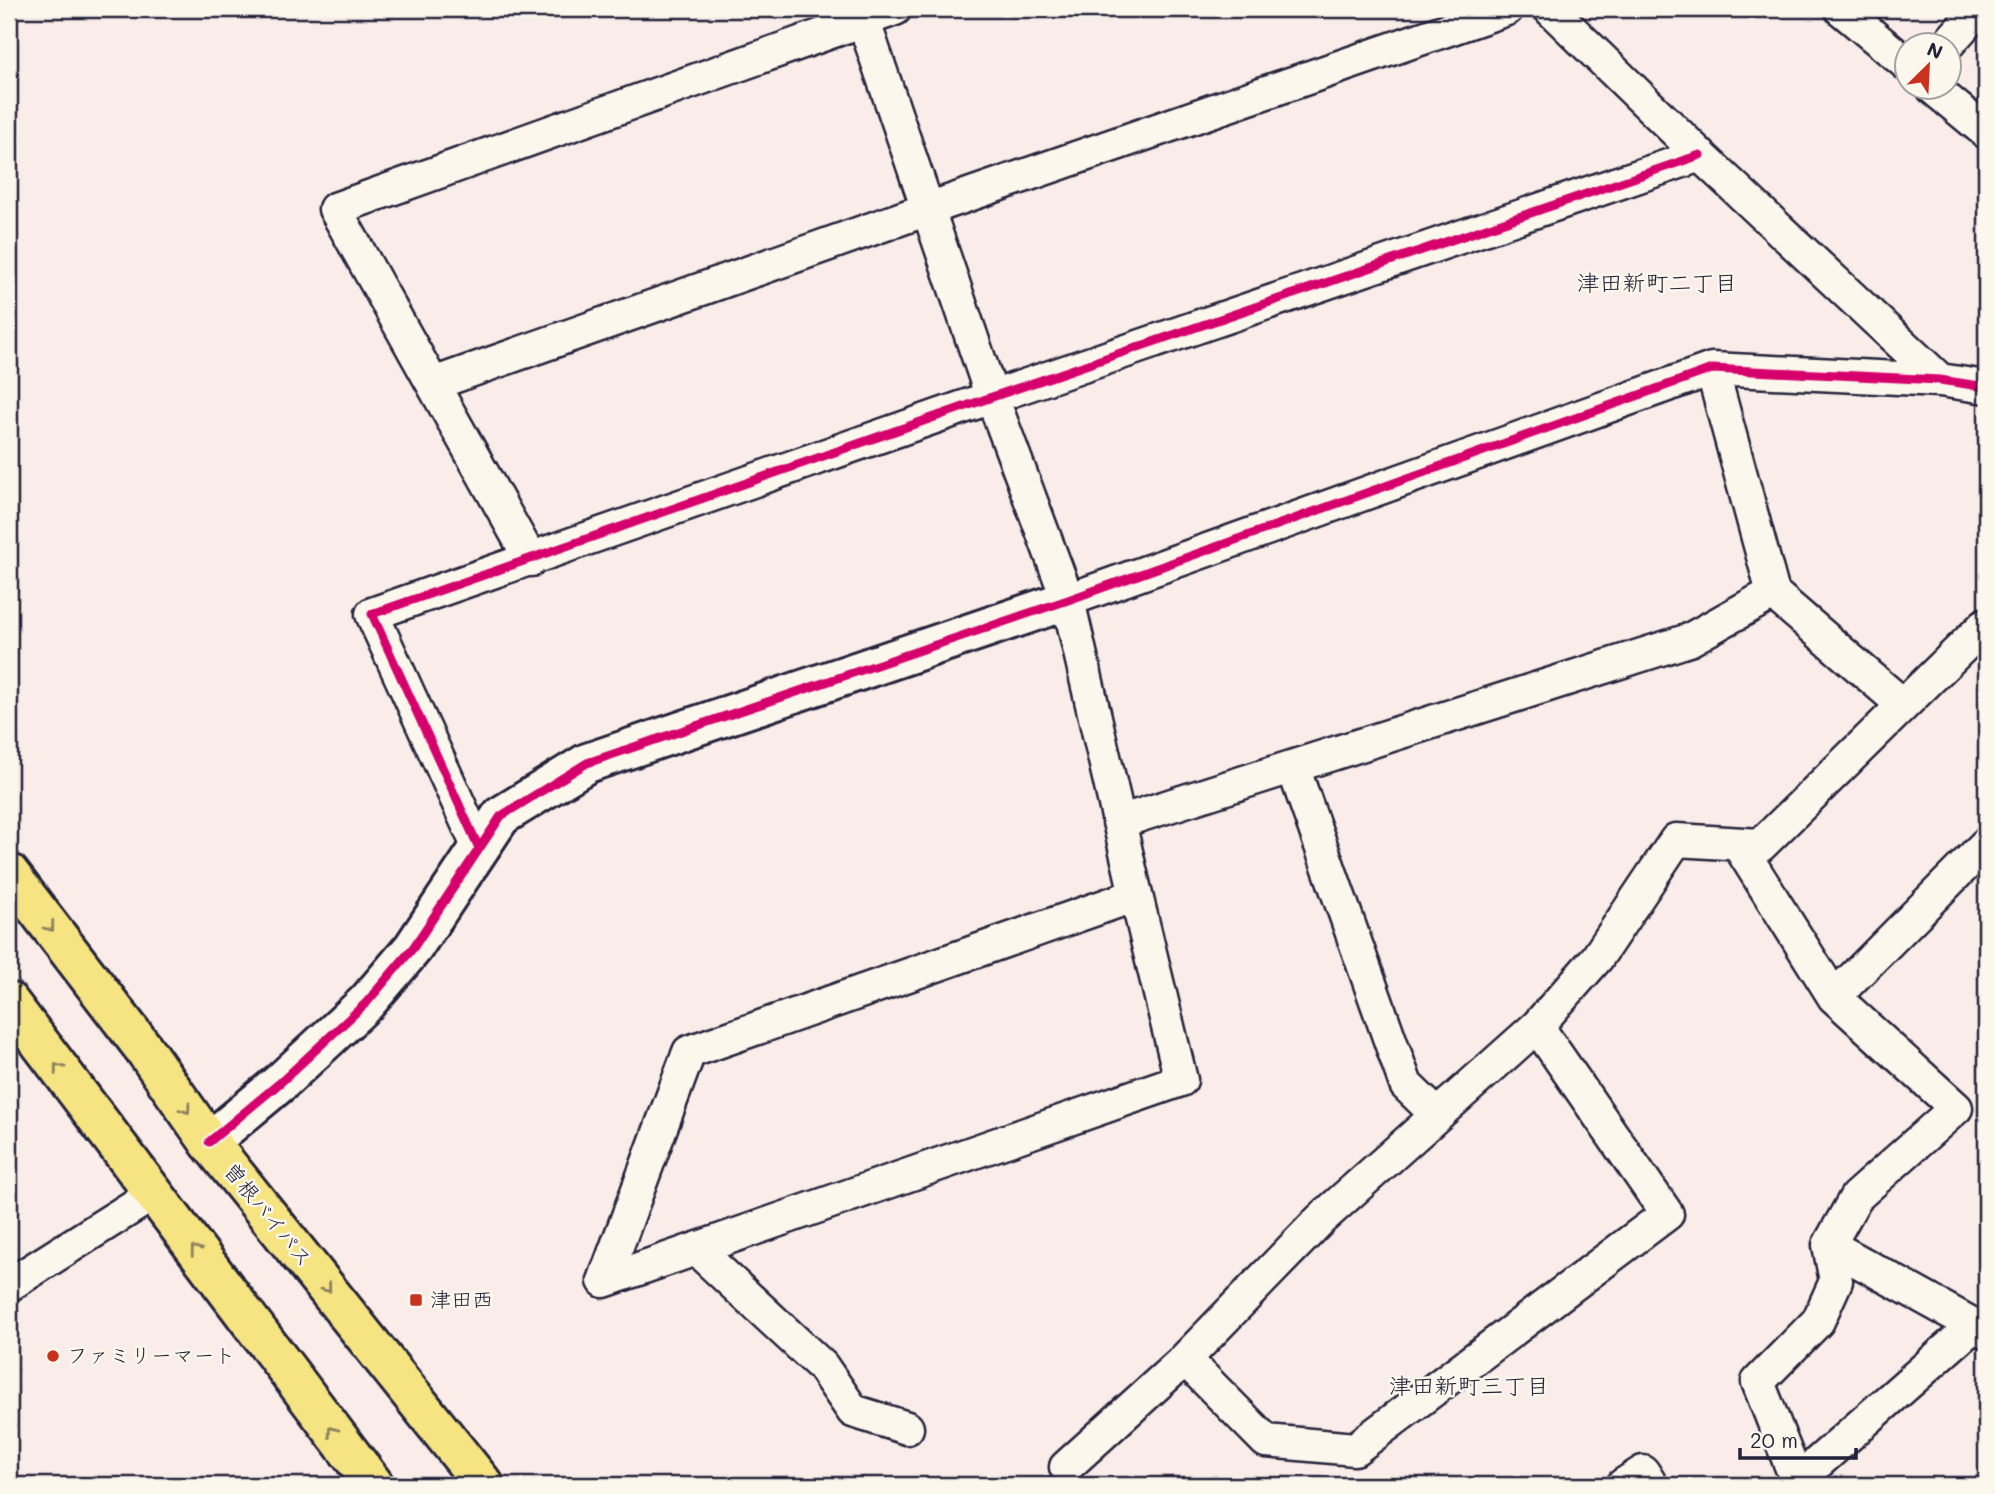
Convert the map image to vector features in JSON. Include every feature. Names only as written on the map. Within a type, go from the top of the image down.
[{"type":"highway","name":"曽根バイパス","points":[[9,873],[144,1049],[209,1142],[484,1485]]},
{"type":"highway","points":[[9,1002],[374,1485]]},
{"type":"street","points":[[531,560],[335,209],[895,9]]},
{"type":"street","points":[[433,384],[1507,9]]},
{"type":"street","points":[[1549,9],[1940,380]]},
{"type":"street","points":[[1841,9],[1894,53]]},
{"type":"street","points":[[1958,32],[1979,9]]},
{"type":"street","points":[[863,19],[992,397],[1068,600],[1181,1080],[604,1281],[689,1052],[1136,895]]},
{"type":"street","points":[[1950,102],[1986,132]]},
{"type":"street","points":[[478,846],[372,614],[992,397],[1700,155]]},
{"type":"street","points":[[1712,369],[1773,593],[1903,705]]},
{"type":"street","points":[[209,1142],[281,1082],[368,1002],[413,948],[478,846],[501,816],[587,763],[1068,600],[1712,369],[1940,380],[1986,387]]},
{"type":"street","points":[[1119,822],[1689,640],[1773,593]]},
{"type":"street","points":[[1066,1467],[1185,1359],[1321,1219],[1537,1026],[1598,958],[1676,840],[1761,845],[1986,624]]},
{"type":"street","points":[[1293,766],[1406,1085],[1436,1114]]},
{"type":"street","points":[[1738,844],[1834,997],[1956,1108],[1856,1197],[1829,1245],[1836,1281],[1818,1321],[1758,1382],[1797,1481],[1980,1329],[1829,1245]]},
{"type":"street","points":[[1834,997],[1986,844]]},
{"type":"street","points":[[1185,1359],[1266,1441],[1356,1449],[1667,1214],[1537,1026]]},
{"type":"street","points":[[9,1285],[153,1194]]},
{"type":"street","points":[[696,1249],[822,1366],[853,1411],[907,1429]]},
{"type":"street","points":[[1623,1485],[1643,1472],[1651,1485]]},
{"type":"cycle path","points":[[478,846],[372,614],[992,397],[1700,155]]},
{"type":"cycle path","points":[[209,1142],[281,1082],[367,1002],[413,948],[501,816],[587,763],[1068,600],[1712,369],[1940,380],[1986,387]]},
{"type":"place","name":"津田西","points":[[416,1300]]},
{"type":"place","name":"ファミリーマート","points":[[53,1356]]},
{"type":"district","name":"津田新町二丁目","points":[[1657,283]]},
{"type":"district","name":"津田新町三丁目","points":[[1469,1386]]}]
